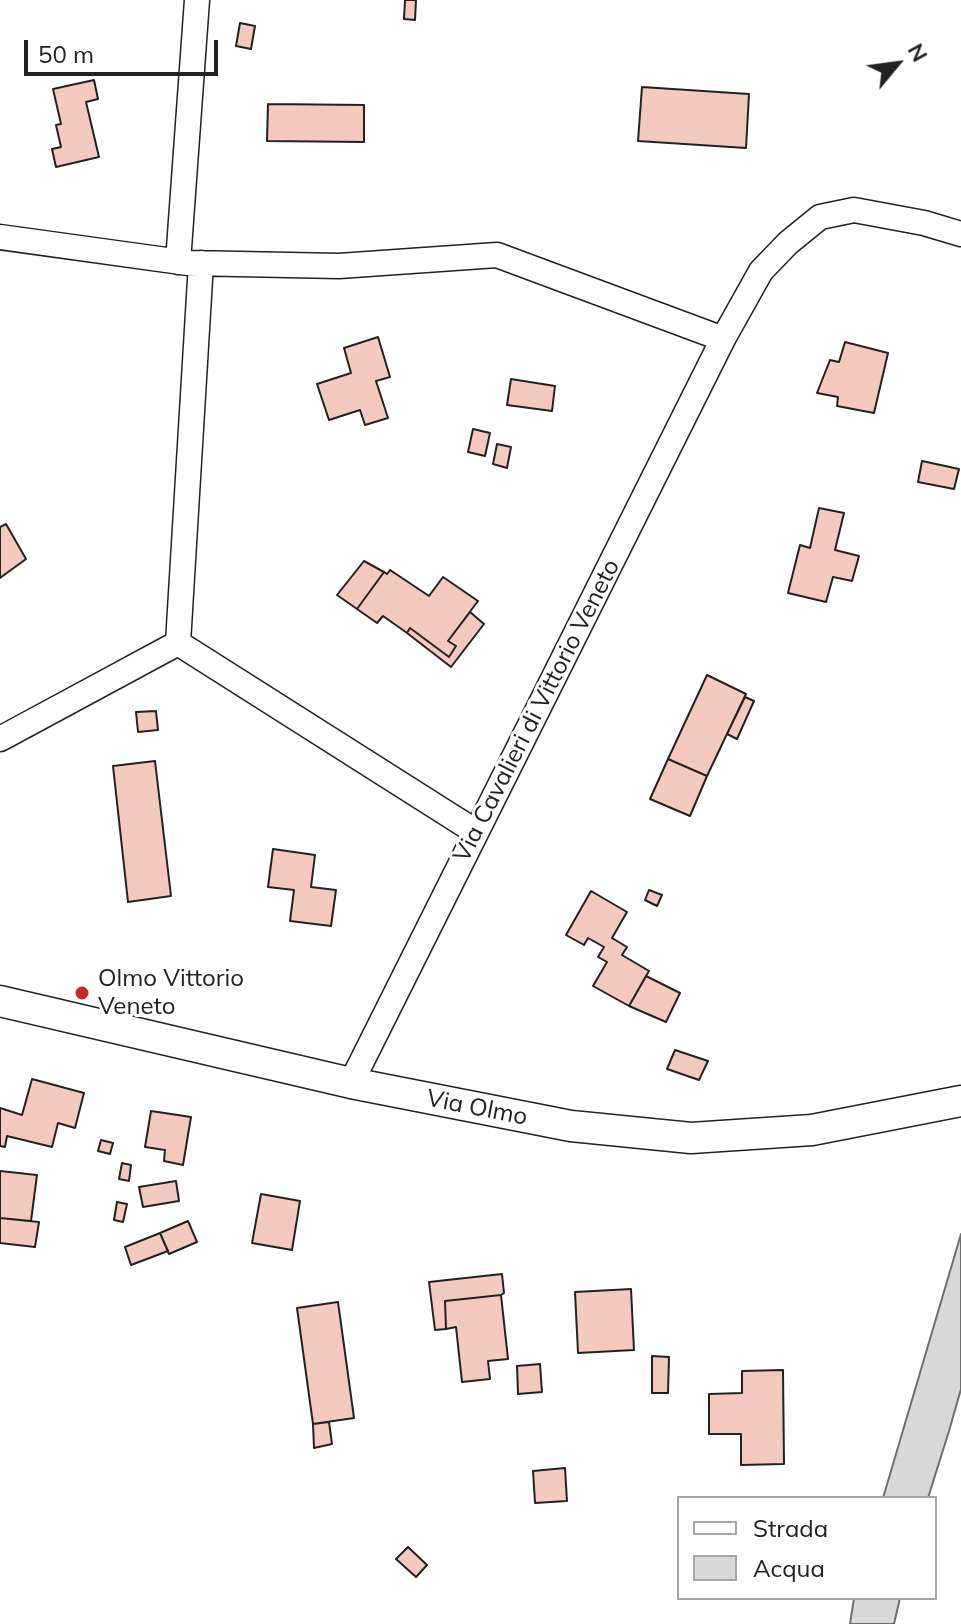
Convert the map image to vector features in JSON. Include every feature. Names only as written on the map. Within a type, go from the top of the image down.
[{"type":"street","points":[[178,643],[197,0]]},
{"type":"street","name":"Via Cavalieri di Vittorio Veneto","points":[[351,1083],[723,339],[761,271],[788,243],[820,217],[854,210],[924,223],[961,234]]},
{"type":"street","points":[[0,237],[190,262],[339,266],[497,255],[723,339]]},
{"type":"street","points":[[0,739],[178,643]]},
{"type":"street","points":[[178,643],[476,832]]},
{"type":"street","name":"Via Olmo","points":[[0,1001],[351,1083],[571,1126],[691,1138],[812,1130],[961,1101]]},
{"type":"water","points":[[961,1234],[961,1389],[949,1431],[929,1496],[884,1496]]},
{"type":"water","points":[[854,1600],[900,1600],[894,1624],[850,1624]]},
{"type":"building","points":[[405,0],[416,0],[415,20],[404,19]]},
{"type":"building","points":[[240,23],[255,26],[251,49],[236,46]]},
{"type":"building","points":[[94,80],[98,99],[86,102],[99,157],[56,167],[52,149],[61,147],[56,125],[61,124],[53,89]]},
{"type":"building","points":[[642,87],[749,94],[746,148],[638,141]]},
{"type":"building","points":[[268,104],[364,105],[364,142],[267,141]]},
{"type":"building","points":[[378,337],[390,377],[376,381],[388,418],[365,425],[360,410],[329,420],[317,384],[351,373],[344,348]]},
{"type":"building","points":[[845,342],[888,353],[874,413],[837,406],[838,397],[817,393],[830,360],[839,362]]},
{"type":"building","points":[[511,379],[555,386],[552,411],[507,405]]},
{"type":"building","points":[[473,429],[490,433],[485,456],[468,452]]},
{"type":"building","points":[[497,444],[511,447],[507,468],[493,464]]},
{"type":"building","points":[[922,461],[959,469],[954,489],[918,482]]},
{"type":"building","points":[[819,508],[844,513],[835,550],[859,556],[852,581],[833,577],[826,602],[788,593],[800,545],[810,548]]},
{"type":"building","points":[[6,524],[26,559],[0,578],[0,527]]},
{"type":"building","points":[[364,561],[384,572],[357,609],[337,595]]},
{"type":"building","points":[[390,570],[429,596],[443,577],[478,601],[448,641],[456,646],[449,657],[410,628],[407,633],[383,616],[377,623],[357,609],[384,572],[387,574]]},
{"type":"building","points":[[470,612],[484,624],[451,667],[407,633],[410,628],[449,657],[456,646],[448,641]]},
{"type":"building","points":[[707,675],[746,694],[707,776],[668,759]]},
{"type":"building","points":[[745,697],[754,701],[737,739],[727,734]]},
{"type":"building","points":[[156,711],[158,730],[138,732],[136,712]]},
{"type":"building","points":[[668,759],[707,776],[690,816],[650,799]]},
{"type":"building","points":[[155,761],[171,896],[128,902],[113,766]]},
{"type":"building","points":[[273,849],[315,855],[311,887],[336,890],[331,926],[290,921],[294,890],[268,887]]},
{"type":"building","points":[[649,890],[662,895],[657,906],[645,900]]},
{"type":"building","points":[[591,891],[627,912],[612,938],[627,947],[622,955],[649,971],[629,1006],[593,986],[607,962],[598,957],[604,947],[588,938],[584,945],[566,935]]},
{"type":"building","points":[[646,976],[680,993],[666,1022],[629,1006]]},
{"type":"building","points":[[675,1050],[708,1061],[699,1080],[667,1069]]},
{"type":"building","points":[[32,1079],[84,1093],[75,1128],[58,1123],[52,1147],[7,1136],[5,1147],[0,1146],[0,1108],[22,1115]]},
{"type":"building","points":[[151,1111],[191,1117],[183,1165],[164,1161],[165,1150],[145,1147]]},
{"type":"building","points":[[101,1140],[113,1143],[110,1154],[98,1151]]},
{"type":"building","points":[[122,1163],[131,1165],[129,1181],[119,1179]]},
{"type":"building","points":[[0,1171],[37,1175],[31,1221],[0,1218]]},
{"type":"building","points":[[176,1181],[179,1201],[143,1207],[139,1187]]},
{"type":"building","points":[[261,1194],[300,1201],[292,1250],[252,1243]]},
{"type":"building","points":[[117,1202],[127,1204],[123,1222],[114,1220]]},
{"type":"building","points":[[0,1218],[39,1222],[35,1247],[0,1243]]},
{"type":"building","points":[[188,1221],[197,1242],[169,1254],[160,1233]]},
{"type":"building","points":[[160,1233],[168,1251],[131,1265],[125,1247]]},
{"type":"building","points":[[502,1274],[504,1293],[445,1301],[446,1329],[435,1330],[429,1282]]},
{"type":"building","points":[[631,1289],[634,1350],[578,1353],[575,1292]]},
{"type":"building","points":[[501,1295],[508,1359],[488,1361],[490,1379],[462,1382],[456,1327],[446,1329],[445,1301]]},
{"type":"building","points":[[338,1302],[354,1418],[313,1424],[297,1308]]},
{"type":"building","points":[[652,1356],[669,1357],[668,1393],[652,1393]]},
{"type":"building","points":[[540,1364],[542,1392],[518,1394],[517,1366]]},
{"type":"building","points":[[783,1370],[784,1464],[741,1465],[741,1434],[709,1434],[709,1394],[742,1393],[742,1371]]},
{"type":"building","points":[[329,1422],[332,1444],[314,1448],[313,1424]]},
{"type":"building","points":[[565,1468],[567,1501],[535,1503],[533,1471]]},
{"type":"building","points":[[408,1547],[427,1565],[416,1577],[396,1559]]},
{"type":"place","name":"Olmo Vittorio Veneto","points":[[82,993]]}]
